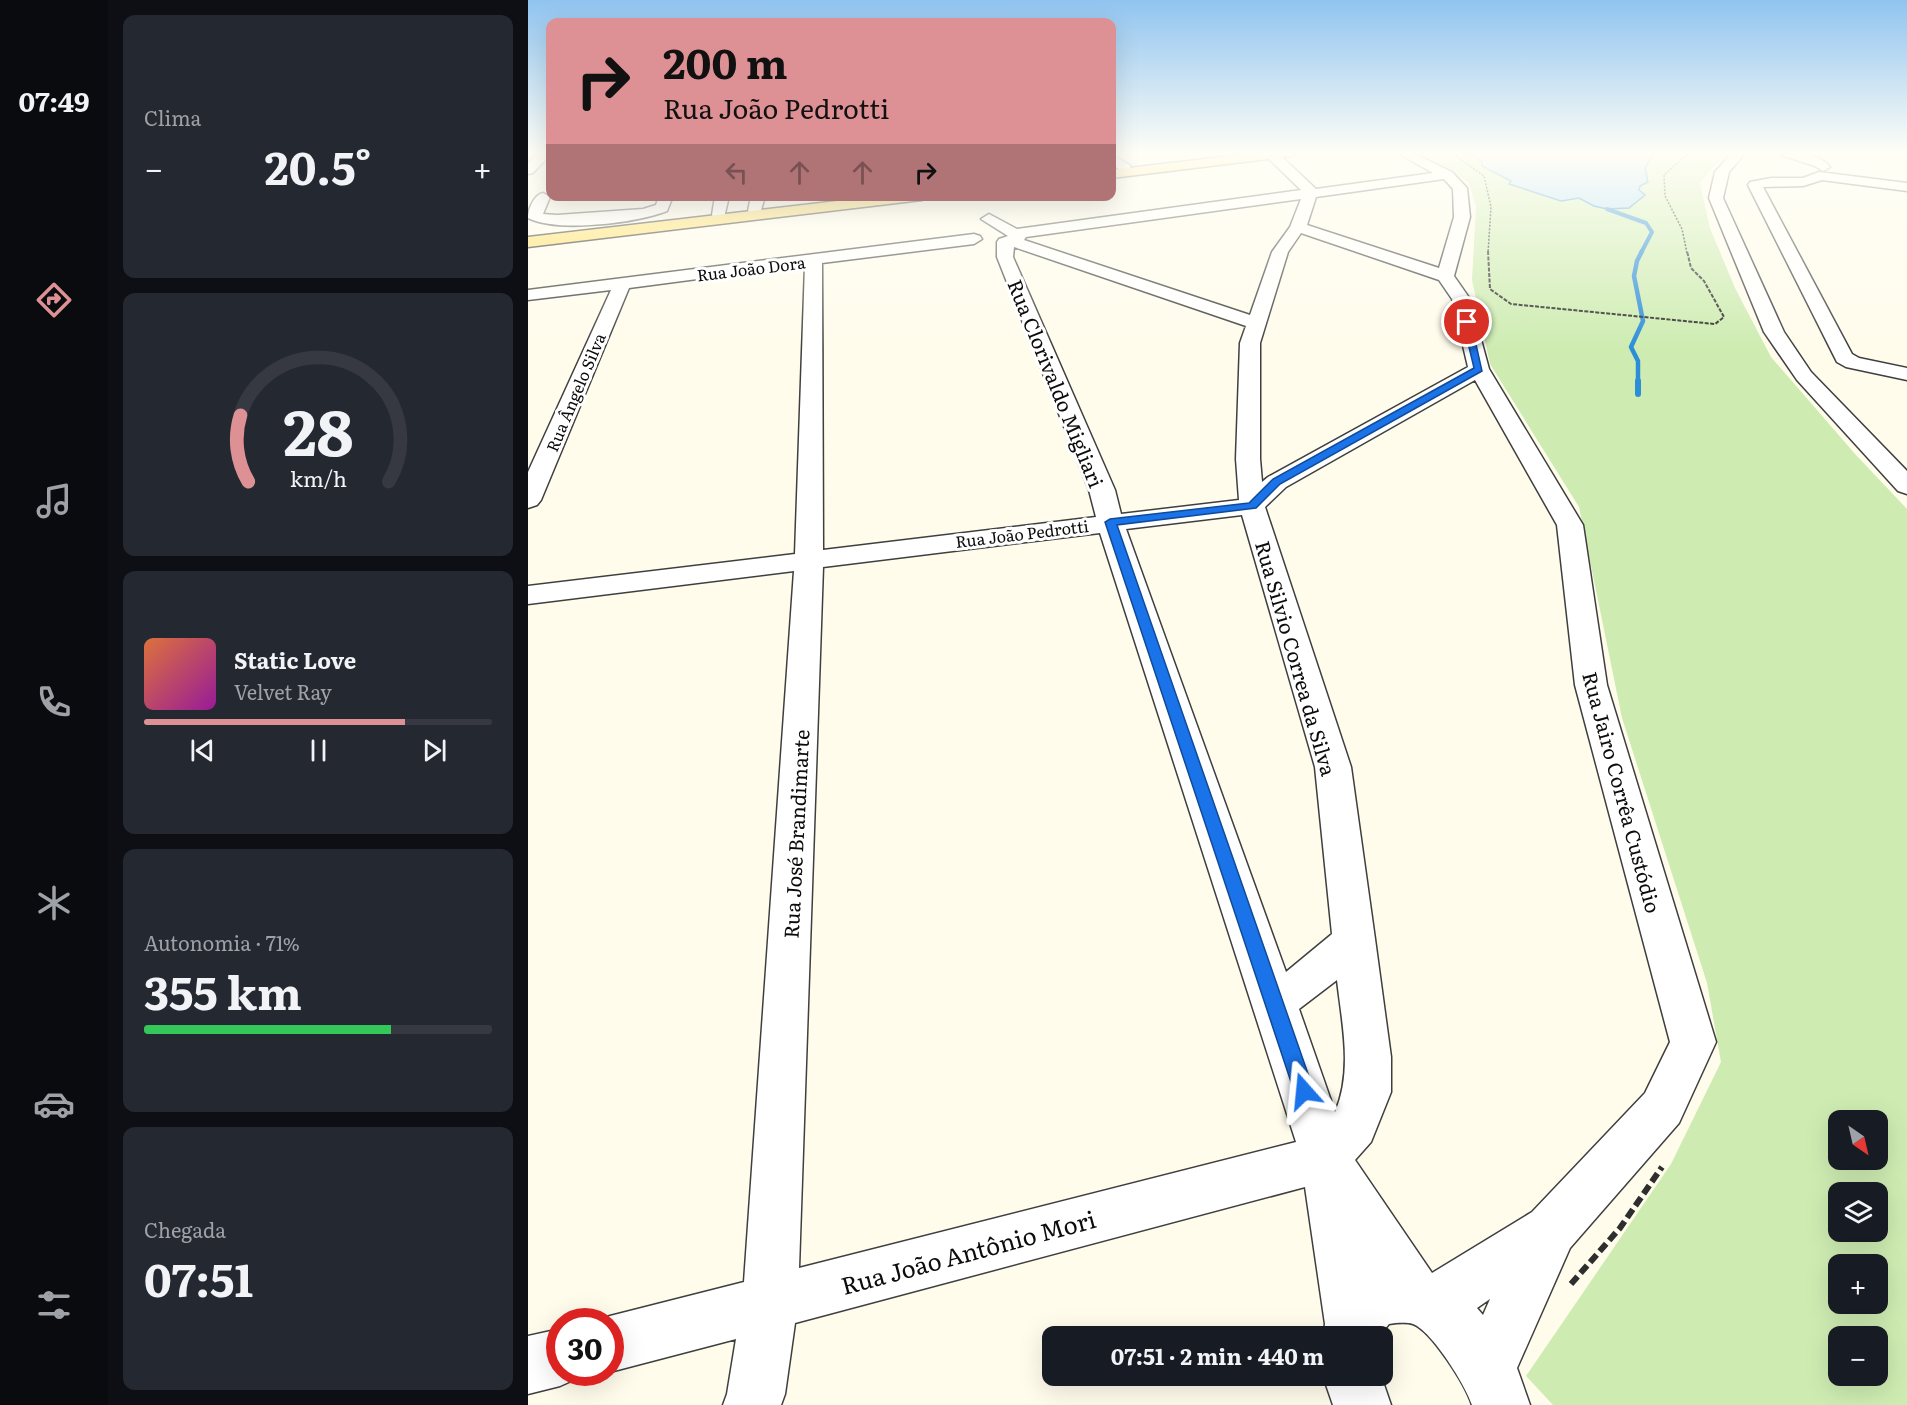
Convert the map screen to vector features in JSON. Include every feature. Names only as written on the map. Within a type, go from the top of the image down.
[{"type":"main road","points":[[528,235],[660,218]]},
{"type":"main road","points":[[528,242],[737,218]]},
{"type":"street","points":[[537,218],[563,218]]},
{"type":"street","name":"Rua João Dora","points":[[528,295],[997,237],[1133,218]]},
{"type":"street","name":"Rua Silvio Correa da Silva","points":[[1302,218],[1298,227],[1280,252],[1255,322],[1250,343],[1248,459],[1252,506],[1333,767],[1368,1057],[1367,1092],[1354,1126],[1326,1158]]},
{"type":"street","points":[[1298,227],[1445,276],[1462,218]]},
{"type":"street","points":[[1723,218],[1774,332],[1804,376],[1907,486]]},
{"type":"street","points":[[1772,218],[1844,358],[1853,363],[1907,374]]},
{"type":"street","points":[[997,237],[1255,322]]},
{"type":"street","name":"Rua Clorivaldo Migliari","points":[[997,237],[1102,490],[1110,522],[1326,1158],[1349,1326]]},
{"type":"street","name":"Rua José Brandimarte","points":[[752,1405],[756,1394],[770,1303],[809,560],[814,260]]},
{"type":"street","name":"Rua Jairo Corrêa Custódio","points":[[1425,1301],[1551,1230],[1662,1107],[1693,1042],[1592,685],[1570,525],[1479,369],[1461,299],[1445,276]]},
{"type":"street","name":"Rua Ângelo Silva","points":[[528,500],[622,284]]},
{"type":"street","points":[[1252,506],[1276,482],[1479,369]]},
{"type":"street","name":"Rua João Pedrotti","points":[[528,595],[1252,506]]},
{"type":"street","points":[[1275,1003],[1313,976],[1354,939]]},
{"type":"street","name":"Rua Clorivaldo Migliari","points":[[1326,1158],[1425,1301],[1460,1331],[1494,1387]]},
{"type":"street","name":"Rua João Antônio Mori","points":[[624,1340],[1326,1158]]},
{"type":"street","name":"Rua Jairo Corrêa Custódio","points":[[1494,1387],[1551,1230]]},
{"type":"street","points":[[1362,1326],[1374,1301],[1399,1295],[1425,1301]]},
{"type":"street","points":[[528,1365],[546,1360]]},
{"type":"street","name":"Rua Clorivaldo Migliari","points":[[1359,1386],[1362,1405]]},
{"type":"path","points":[[1511,304],[1715,324],[1724,317],[1704,281],[1690,268],[1682,229],[1675,218]]},
{"type":"green space","points":[[1475,218],[1708,218],[1735,288],[1771,357],[1856,455],[1907,509],[1907,1405],[1553,1405],[1526,1376],[1671,1164],[1721,1062],[1707,983],[1622,718],[1579,507],[1490,364],[1472,280]]},
{"type":"waterway","points":[[1631,218],[1646,223],[1652,232],[1641,253]]},
{"type":"waterway","points":[[1638,394],[1638,361],[1631,347],[1643,321],[1634,276],[1641,253]]},
{"type":"route","points":[[1304,1091],[1110,522],[1252,506],[1276,482],[1479,369],[1467,322]]}]
